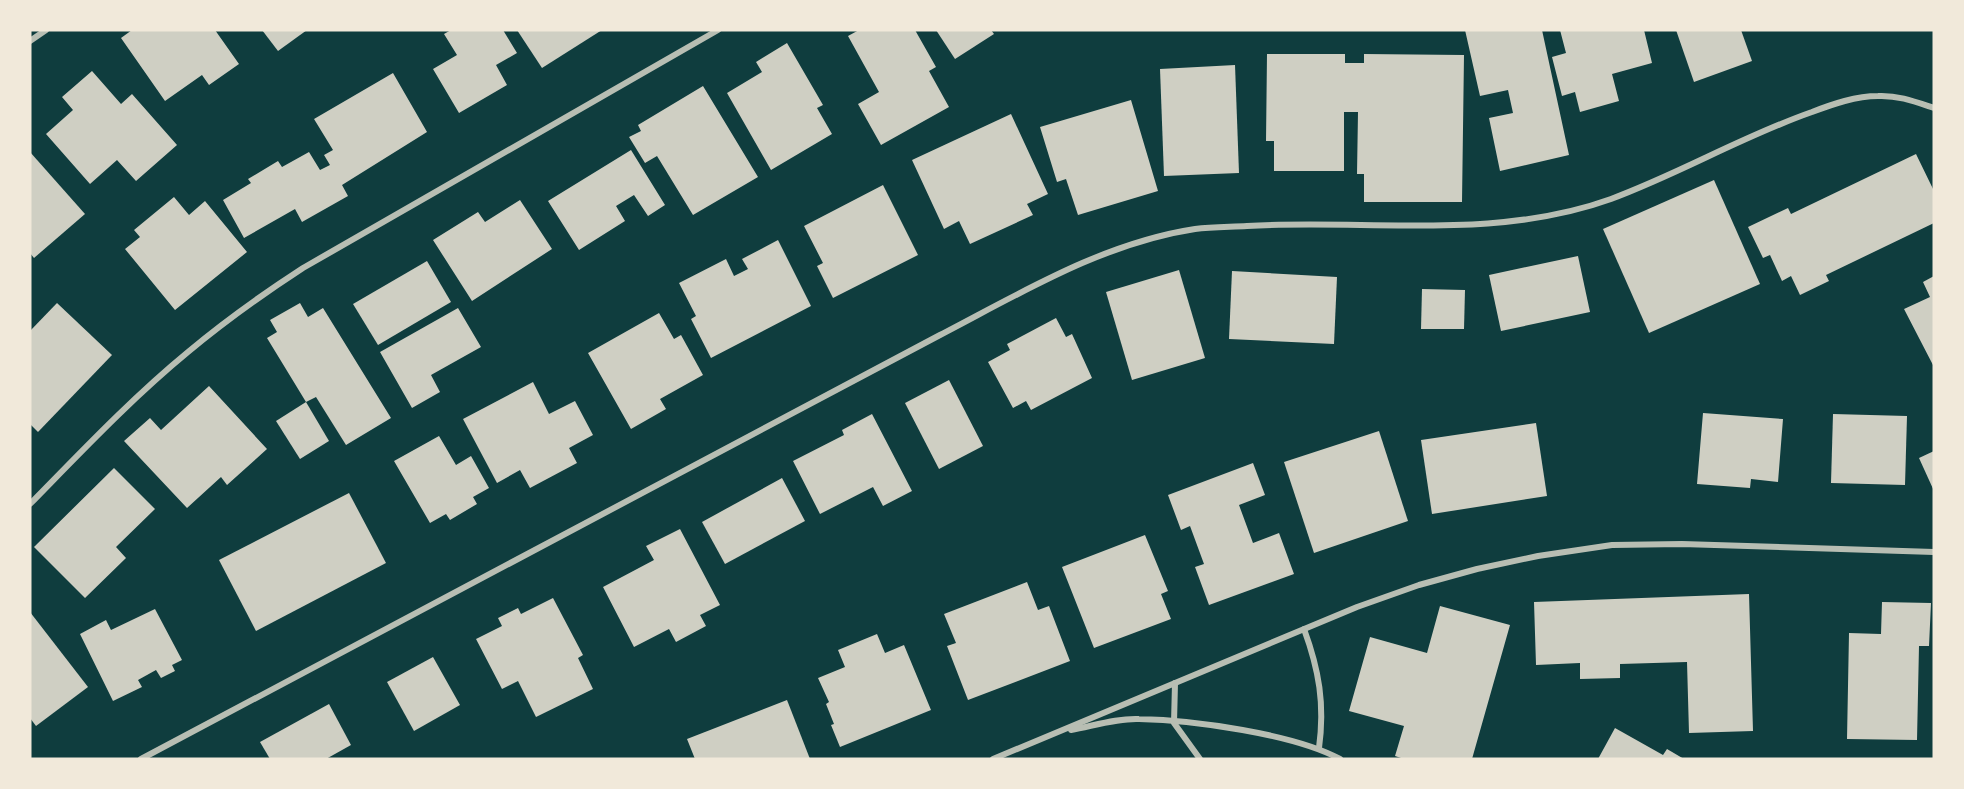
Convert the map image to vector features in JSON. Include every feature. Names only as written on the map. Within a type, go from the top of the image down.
[{"type":"street","points":[[30,41],[46,30]]},
{"type":"street","points":[[30,504],[102,431],[187,353],[246,306],[303,268],[718,30]]},
{"type":"street","points":[[141,759],[929,340],[1048,279],[1122,247],[1195,229],[1282,224],[1482,225],[1557,213],[1609,200],[1789,120],[1841,102],[1877,96],[1905,98],[1934,108]]},
{"type":"street","points":[[993,759],[1304,629],[1419,585],[1478,569],[1538,556],[1612,545],[1682,544],[1934,552]]},
{"type":"street","points":[[1304,629],[1314,657],[1324,714],[1319,748]]},
{"type":"street","points":[[1174,683],[1174,723],[1200,759]]},
{"type":"street","points":[[1059,732],[1137,719],[1248,732],[1319,748],[1340,759]]},
{"type":"building","points":[[132,30],[215,30],[239,64],[209,85],[202,75],[165,101],[121,38]]},
{"type":"building","points":[[262,30],[307,30],[278,51]]},
{"type":"building","points":[[451,30],[503,30],[517,53],[496,65],[507,85],[459,113],[433,69],[457,55],[444,34]]},
{"type":"building","points":[[517,30],[602,30],[542,68]]},
{"type":"building","points":[[859,30],[915,30],[936,67],[929,71],[949,107],[881,145],[858,104],[879,92],[848,36]]},
{"type":"building","points":[[936,30],[991,30],[994,34],[955,59]]},
{"type":"building","points":[[1465,30],[1542,30],[1569,155],[1500,171],[1489,118],[1513,113],[1508,90],[1480,96]]},
{"type":"building","points":[[1560,30],[1644,30],[1652,63],[1612,74],[1619,101],[1580,112],[1575,92],[1562,96],[1552,57],[1566,53]]},
{"type":"building","points":[[1676,30],[1741,30],[1752,61],[1694,82]]},
{"type":"building","points":[[787,43],[823,105],[817,108],[832,134],[771,170],[727,93],[762,72],[756,62]]},
{"type":"building","points":[[1267,54],[1345,54],[1345,63],[1364,63],[1364,54],[1464,55],[1462,202],[1364,202],[1364,174],[1357,174],[1358,112],[1344,112],[1344,171],[1274,171],[1274,141],[1266,141]]},
{"type":"building","points":[[1235,65],[1239,173],[1164,176],[1160,69]]},
{"type":"building","points":[[92,71],[121,104],[132,94],[177,145],[136,181],[117,160],[90,184],[46,134],[73,110],[62,97]]},
{"type":"building","points":[[393,73],[427,132],[342,185],[348,196],[302,222],[295,209],[244,238],[223,200],[251,183],[248,179],[278,161],[282,167],[309,152],[320,170],[330,165],[324,155],[333,150],[314,119]]},
{"type":"building","points":[[703,86],[758,177],[693,215],[657,156],[645,163],[629,137],[641,131],[638,125]]},
{"type":"building","points":[[1131,100],[1158,191],[1078,215],[1066,179],[1057,182],[1040,127]]},
{"type":"building","points":[[1011,114],[1048,194],[1027,204],[1033,215],[970,244],[959,221],[944,229],[912,160]]},
{"type":"building","points":[[631,150],[665,205],[648,216],[634,195],[616,206],[625,221],[579,250],[548,201]]},
{"type":"building","points":[[30,152],[85,214],[34,258],[30,253]]},
{"type":"building","points":[[1916,154],[1934,191],[1934,223],[1826,275],[1829,281],[1800,295],[1791,276],[1782,281],[1770,255],[1763,258],[1748,227],[1788,208],[1791,214]]},
{"type":"building","points":[[1714,180],[1760,284],[1649,333],[1603,229]]},
{"type":"building","points":[[883,185],[918,255],[833,298],[817,266],[823,263],[804,226]]},
{"type":"building","points":[[174,197],[189,215],[205,201],[247,252],[175,310],[125,249],[140,237],[134,230]]},
{"type":"building","points":[[520,200],[552,249],[472,301],[433,240],[478,212],[485,222]]},
{"type":"building","points":[[778,240],[811,306],[711,358],[691,319],[696,316],[679,283],[726,259],[734,276],[748,269],[742,259]]},
{"type":"building","points":[[1578,256],[1590,312],[1501,331],[1489,275]]},
{"type":"building","points":[[427,261],[451,302],[378,345],[353,304]]},
{"type":"building","points":[[1179,270],[1205,358],[1132,380],[1106,292]]},
{"type":"building","points":[[1232,271],[1337,277],[1334,344],[1229,339]]},
{"type":"building","points":[[1934,276],[1934,367],[1904,309],[1930,297],[1923,282]]},
{"type":"building","points":[[1422,289],[1465,290],[1464,329],[1421,329]]},
{"type":"building","points":[[57,303],[112,355],[38,432],[30,424],[30,331]]},
{"type":"building","points":[[300,303],[308,317],[323,308],[391,418],[346,445],[316,397],[306,402],[267,338],[277,332],[270,320]]},
{"type":"building","points":[[458,308],[481,347],[431,375],[440,392],[412,408],[380,352]]},
{"type":"building","points":[[659,313],[674,339],[681,335],[703,375],[660,399],[666,409],[631,429],[588,353]]},
{"type":"building","points":[[1056,318],[1066,337],[1072,334],[1092,378],[1031,410],[1026,401],[1013,408],[988,362],[1010,350],[1007,344]]},
{"type":"building","points":[[949,380],[983,446],[939,469],[905,403]]},
{"type":"building","points":[[533,382],[549,414],[575,401],[593,435],[569,448],[577,463],[530,488],[520,470],[497,483],[463,419]]},
{"type":"building","points":[[209,386],[267,449],[227,485],[221,477],[187,508],[124,441],[150,418],[161,430]]},
{"type":"building","points":[[306,402],[329,441],[300,459],[276,421]]},
{"type":"building","points":[[1703,413],[1783,419],[1778,482],[1751,479],[1750,488],[1697,484]]},
{"type":"building","points":[[872,414],[912,491],[883,506],[873,487],[820,514],[793,461],[844,435],[842,430]]},
{"type":"building","points":[[1833,414],[1907,416],[1905,485],[1831,483]]},
{"type":"building","points":[[1536,423],[1547,496],[1432,514],[1421,440]]},
{"type":"building","points":[[1379,431],[1408,521],[1314,553],[1284,462]]},
{"type":"building","points":[[439,436],[456,465],[471,456],[489,488],[473,497],[477,504],[450,520],[446,514],[430,523],[394,461]]},
{"type":"building","points":[[1934,451],[1934,491],[1919,458]]},
{"type":"building","points":[[1253,463],[1265,495],[1239,505],[1253,543],[1279,533],[1294,574],[1209,605],[1195,567],[1204,564],[1190,526],[1181,530],[1168,495]]},
{"type":"building","points":[[114,468],[155,509],[116,547],[126,558],[85,598],[34,547]]},
{"type":"building","points":[[782,478],[805,521],[725,564],[702,522]]},
{"type":"building","points":[[349,493],[386,563],[256,631],[219,560]]},
{"type":"building","points":[[680,529],[720,605],[700,615],[706,626],[676,642],[669,629],[634,647],[603,587],[654,560],[646,546]]},
{"type":"building","points":[[1145,535],[1168,591],[1161,594],[1171,619],[1094,648],[1062,567]]},
{"type":"building","points":[[1027,582],[1038,610],[1049,606],[1070,661],[968,700],[947,646],[956,643],[944,614]]},
{"type":"building","points":[[1749,594],[1753,731],[1689,733],[1687,662],[1620,664],[1620,678],[1580,679],[1580,663],[1536,665],[1534,602]]},
{"type":"building","points":[[553,598],[583,655],[578,658],[593,689],[536,717],[518,681],[502,689],[476,639],[502,626],[498,618],[518,608],[521,614]]},
{"type":"building","points":[[1882,602],[1931,603],[1929,646],[1919,646],[1917,740],[1847,739],[1849,633],[1881,634]]},
{"type":"building","points":[[1440,606],[1510,625],[1472,759],[1404,759],[1395,756],[1404,726],[1349,711],[1370,637],[1427,653]]},
{"type":"building","points":[[155,609],[182,660],[172,665],[175,671],[161,678],[156,670],[138,680],[142,687],[113,701],[80,634],[106,620],[111,630]]},
{"type":"building","points":[[30,612],[88,687],[36,726],[30,718]]},
{"type":"building","points":[[877,634],[885,653],[904,645],[931,710],[840,747],[831,725],[834,724],[826,704],[829,702],[818,678],[845,667],[838,650]]},
{"type":"building","points":[[433,657],[460,705],[414,731],[387,682]]},
{"type":"building","points":[[787,700],[810,759],[695,759],[687,739]]},
{"type":"building","points":[[329,704],[351,745],[326,759],[270,759],[260,742]]},
{"type":"building","points":[[1615,728],[1663,755],[1667,749],[1684,759],[1598,759]]}]
